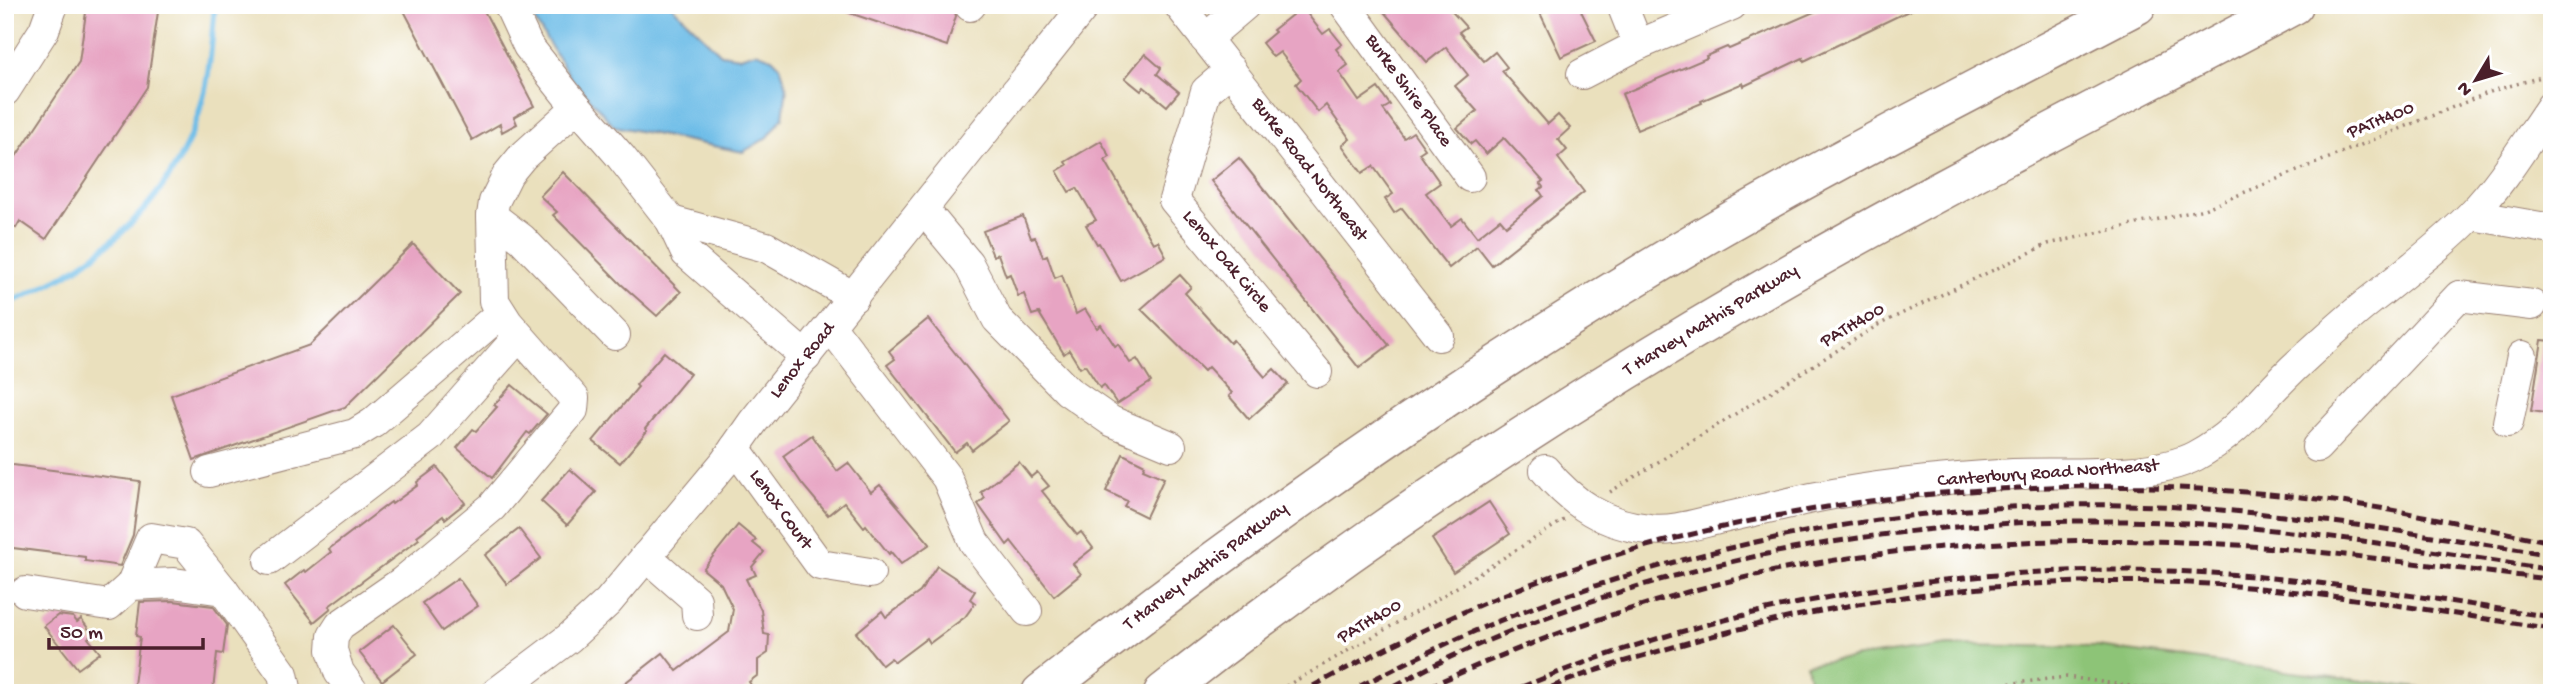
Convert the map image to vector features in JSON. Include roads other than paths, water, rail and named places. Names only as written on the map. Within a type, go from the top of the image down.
[{"type":"highway","name":"T Harvey Mathis Parkway","points":[[1041,693],[1239,541],[1427,410],[1534,341],[1773,198],[2137,5]]},
{"type":"highway","name":"T Harvey Mathis Parkway","points":[[1163,693],[1283,601],[1374,536],[1479,465],[1658,352],[1853,239],[2294,5]]},
{"type":"street","points":[[5,91],[44,30],[53,5]]},
{"type":"street","points":[[509,5],[528,46],[621,157],[671,222],[686,253],[806,358]]},
{"type":"street","name":"Lenox Road","points":[[512,688],[608,602],[735,448],[1084,5]]},
{"type":"street","name":"Burke Road Northeast","points":[[1179,5],[1439,336]]},
{"type":"street","points":[[1205,38],[1245,5]]},
{"type":"street","name":"Burke Shire Place","points":[[1345,5],[1470,177]]},
{"type":"street","points":[[1622,5],[1638,46]]},
{"type":"street","points":[[1582,74],[1732,5]]},
{"type":"street","name":"Lenox Oak Circle","points":[[1231,70],[1206,91],[1174,200],[1317,372]]},
{"type":"street","name":"Canterbury Road Northeast","points":[[1545,470],[1562,491],[1584,508],[1617,524],[1652,530],[1679,528],[1814,498],[1908,484],[2011,474],[2153,469],[2191,458],[2225,438],[2297,364],[2380,292],[2410,271],[2472,215],[2507,173],[2552,105]]},
{"type":"street","points":[[354,693],[339,672],[331,650],[333,636],[340,625],[402,582],[492,507],[573,410],[574,398],[510,325],[494,301],[492,216],[494,202],[508,174],[522,157],[577,107]]},
{"type":"street","points":[[924,210],[968,263],[998,318],[1069,391],[1111,421],[1171,446]]},
{"type":"street","points":[[2472,215],[2552,229]]},
{"type":"street","points":[[492,216],[522,239],[615,335]]},
{"type":"street","points":[[671,222],[724,236],[735,246],[757,250],[766,247],[855,297]]},
{"type":"street","points":[[702,266],[724,236]]},
{"type":"street","points":[[2317,447],[2459,296],[2532,305]]},
{"type":"street","points":[[209,472],[355,434],[510,325]]},
{"type":"street","points":[[269,559],[430,437],[510,325]]},
{"type":"street","points":[[831,327],[947,478],[974,542],[1027,611]]},
{"type":"street","points":[[2508,422],[2522,356]]},
{"type":"street","name":"Lenox Court","points":[[735,448],[820,565],[870,573]]},
{"type":"street","points":[[25,592],[108,604],[131,585],[151,538],[186,544],[284,674],[287,693]]},
{"type":"street","points":[[646,556],[696,600],[697,615]]},
{"type":"street","points":[[131,585],[174,583],[223,590]]},
{"type":"water","points":[[525,5],[671,5],[721,54],[740,57],[756,52],[772,58],[780,66],[787,87],[783,117],[768,137],[743,152],[614,126],[570,77]]},
{"type":"waterway","points":[[5,304],[40,289],[104,248],[132,222],[157,193],[178,162],[194,127],[207,79],[215,5]]},
{"type":"railway","points":[[1300,693],[1451,618],[1569,570],[1692,534],[1861,502],[2032,488],[2118,486],[2204,489],[2356,504],[2552,542]]},
{"type":"railway","points":[[1347,693],[1491,624],[1619,578],[1780,537],[1862,522],[1944,512],[2027,506],[2194,508],[2329,521],[2552,555]]},
{"type":"railway","points":[[1381,693],[1462,652],[1548,617],[1635,587],[1725,563],[1816,545],[1908,532],[2001,524],[2093,521],[2186,523],[2324,536],[2552,570]]},
{"type":"railway","points":[[1415,693],[1487,661],[1561,633],[1672,596],[1768,572],[1886,553],[2006,543],[2184,542],[2321,552],[2549,579]]},
{"type":"railway","points":[[1508,693],[1587,662],[1670,635],[1756,612],[1843,595],[2020,573],[2107,570],[2237,575],[2372,590],[2552,617]]},
{"type":"railway","points":[[1538,693],[1631,659],[1727,632],[1857,604],[1990,587],[2123,581],[2236,586],[2372,602],[2552,629]]}]
